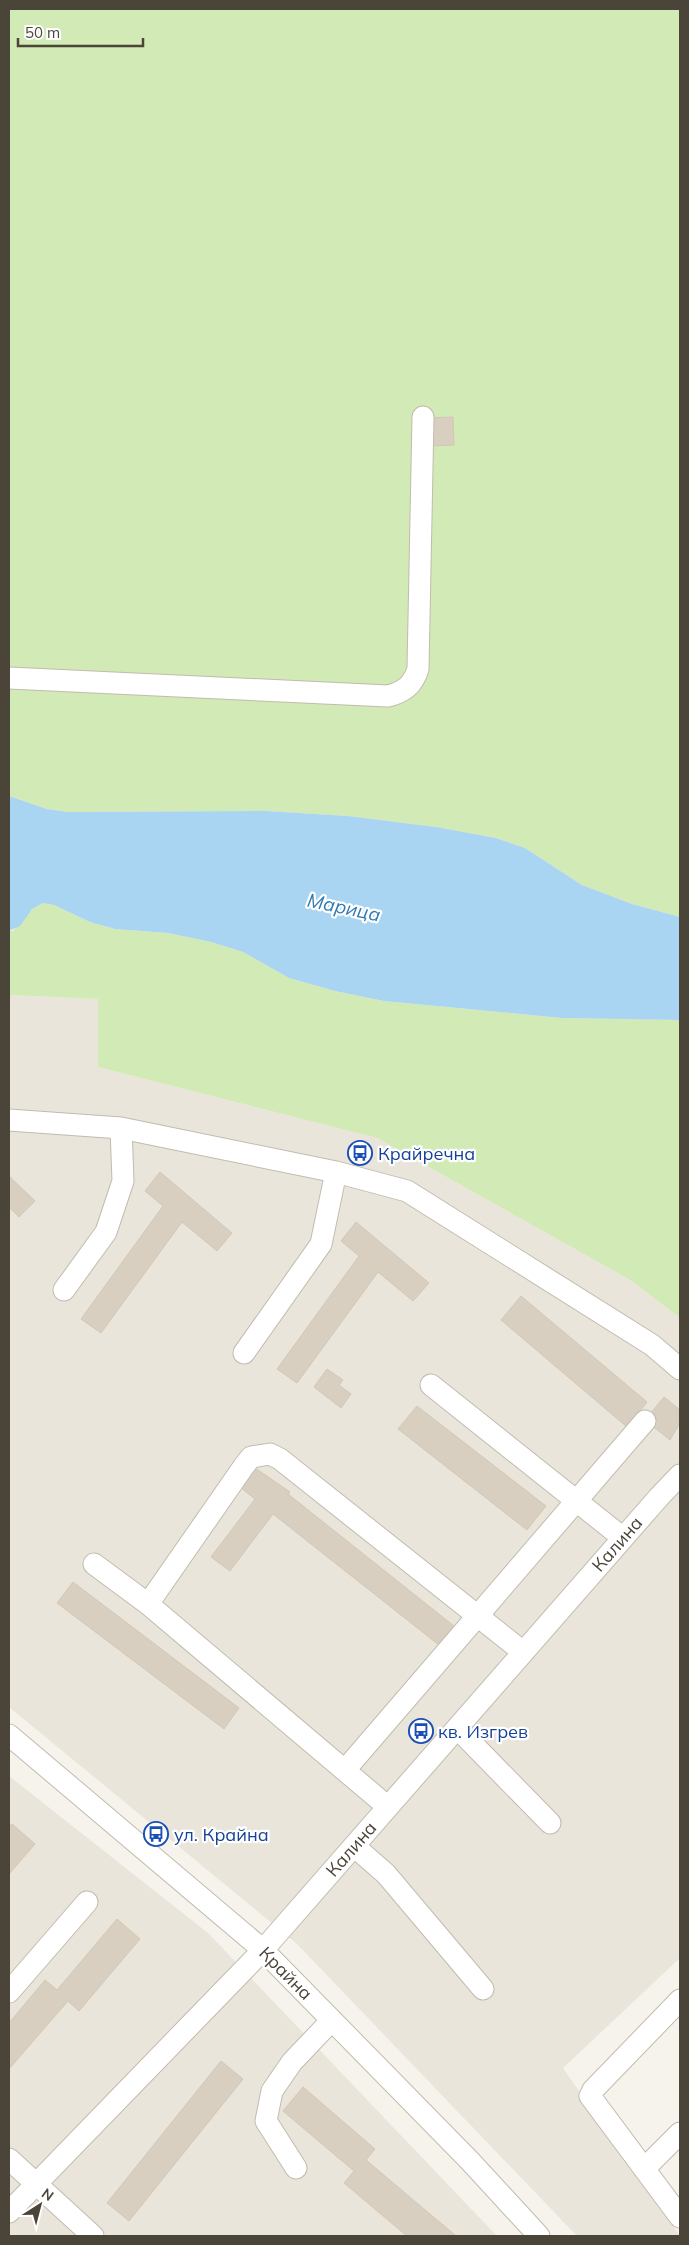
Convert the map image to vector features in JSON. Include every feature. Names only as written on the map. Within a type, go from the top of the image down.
[{"type":"street","points":[[9,678],[388,696],[402,692],[414,681],[418,669],[423,417]]},
{"type":"street","points":[[9,1120],[121,1128],[336,1172],[407,1191],[652,1345],[680,1369]]},
{"type":"street","points":[[64,1290],[106,1232],[123,1181],[121,1128]]},
{"type":"street","points":[[244,1353],[321,1244],[336,1172]]},
{"type":"street","points":[[431,1385],[623,1538]]},
{"type":"street","points":[[344,1770],[645,1421]]},
{"type":"street","points":[[148,1604],[251,1457],[270,1454],[280,1459],[523,1652]]},
{"type":"street","name":"Калина","points":[[9,2212],[264,1950],[680,1475]]},
{"type":"street","points":[[94,1564],[148,1604],[388,1807]]},
{"type":"street","points":[[457,1728],[550,1823]]},
{"type":"street","name":"Крайна","points":[[9,1735],[264,1950],[470,2161],[539,2236]]},
{"type":"street","points":[[354,1846],[386,1874],[483,1990]]},
{"type":"street","points":[[9,1992],[87,1902]]},
{"type":"street","points":[[680,2000],[593,2090],[590,2096],[680,2217]]},
{"type":"street","points":[[296,2168],[266,2122],[272,2092],[292,2062],[332,2020]]},
{"type":"street","points":[[644,2169],[680,2133]]},
{"type":"street","points":[[9,2159],[93,2236]]},
{"type":"shaded area","points":[[9,995],[98,999],[98,1067],[377,1138],[632,1281],[680,1318],[680,1958],[563,2068],[680,2236],[577,2236],[296,1943],[9,1707]]},
{"type":"shaded area","points":[[9,1776],[208,1933],[497,2236],[9,2236]]},
{"type":"green space","points":[[9,9],[680,9],[680,917],[632,904],[582,885],[525,848],[496,838],[436,827],[348,816],[266,811],[68,812],[47,809],[9,796]]},
{"type":"green space","points":[[43,903],[54,905],[90,922],[115,929],[168,933],[211,942],[243,952],[289,978],[335,991],[384,1001],[562,1018],[680,1020],[680,1318],[632,1281],[377,1138],[98,1067],[98,999],[9,995],[9,931],[13,931],[32,909]]},
{"type":"water","name":"Марица","points":[[9,796],[47,809],[68,812],[266,811],[348,816],[436,827],[496,838],[525,848],[582,885],[632,904],[680,917],[680,1020],[562,1018],[384,1001],[335,991],[289,978],[243,952],[211,942],[168,933],[115,929],[90,922],[54,905],[43,903],[32,909],[20,926],[9,931]]},
{"type":"building","points":[[453,417],[454,445],[427,446],[426,418]]},
{"type":"building","points":[[160,1172],[232,1233],[217,1251],[182,1222],[101,1333],[81,1319],[163,1206],[145,1191]]},
{"type":"building","points":[[9,1176],[35,1201],[19,1217],[9,1207]]},
{"type":"building","points":[[356,1222],[429,1283],[413,1301],[378,1272],[297,1383],[277,1369],[359,1256],[341,1241]]},
{"type":"building","points":[[521,1296],[647,1402],[627,1427],[501,1320]]},
{"type":"building","points":[[327,1369],[343,1380],[339,1385],[351,1394],[341,1408],[314,1387]]},
{"type":"building","points":[[664,1397],[680,1410],[680,1423],[670,1440],[645,1420]]},
{"type":"building","points":[[417,1406],[546,1506],[527,1530],[398,1429]]},
{"type":"building","points":[[255,1468],[290,1492],[288,1494],[454,1626],[439,1645],[273,1514],[230,1571],[211,1557],[255,1499],[240,1487]]},
{"type":"building","points":[[73,1582],[239,1708],[224,1729],[57,1603]]},
{"type":"building","points":[[12,1824],[35,1844],[9,1874],[9,1827]]},
{"type":"building","points":[[117,1919],[140,1939],[79,2011],[68,2001],[9,2069],[9,2023],[45,1980],[57,1990]]},
{"type":"building","points":[[221,2061],[243,2079],[129,2221],[107,2203]]},
{"type":"building","points":[[303,2087],[375,2149],[366,2160],[456,2236],[407,2236],[344,2183],[354,2171],[283,2111]]},
{"type":"place","name":"Крайречна","points":[[360,1153]]},
{"type":"place","name":"кв. Изгрев","points":[[421,1731]]},
{"type":"place","name":"ул. Крайна","points":[[156,1834]]}]
